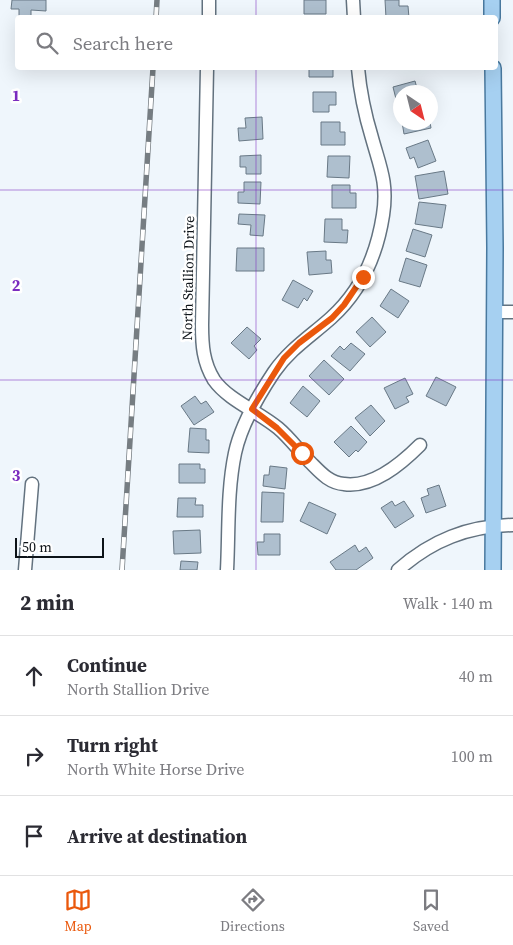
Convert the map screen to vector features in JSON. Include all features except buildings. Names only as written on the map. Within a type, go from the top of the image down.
[{"type":"main road","points":[[492,0],[492,15]]},
{"type":"main road","points":[[492,70],[494,312],[493,570]]},
{"type":"street","points":[[209,0],[209,15]]},
{"type":"street","points":[[353,0],[354,15]]},
{"type":"street","name":"North Stallion Drive","points":[[208,70],[203,350],[207,368],[226,393],[252,409],[277,428],[323,475],[334,483],[346,485],[373,480],[402,464],[420,446]]},
{"type":"street","points":[[227,570],[232,468],[239,438],[252,409],[284,358],[299,343],[332,318],[348,298],[363,277],[376,247],[383,213],[385,183],[365,112],[358,70]]},
{"type":"street","points":[[494,312],[513,312]]},
{"type":"street","points":[[26,570],[32,484]]},
{"type":"street","points":[[398,570],[411,558],[456,534],[492,525],[513,524]]},
{"type":"railway","points":[[156,15],[157,0]]},
{"type":"railway","points":[[122,570],[153,70]]},
{"type":"route","points":[[302,453],[277,428],[252,409],[284,358],[299,343],[332,318],[344,305],[363,277]]}]
